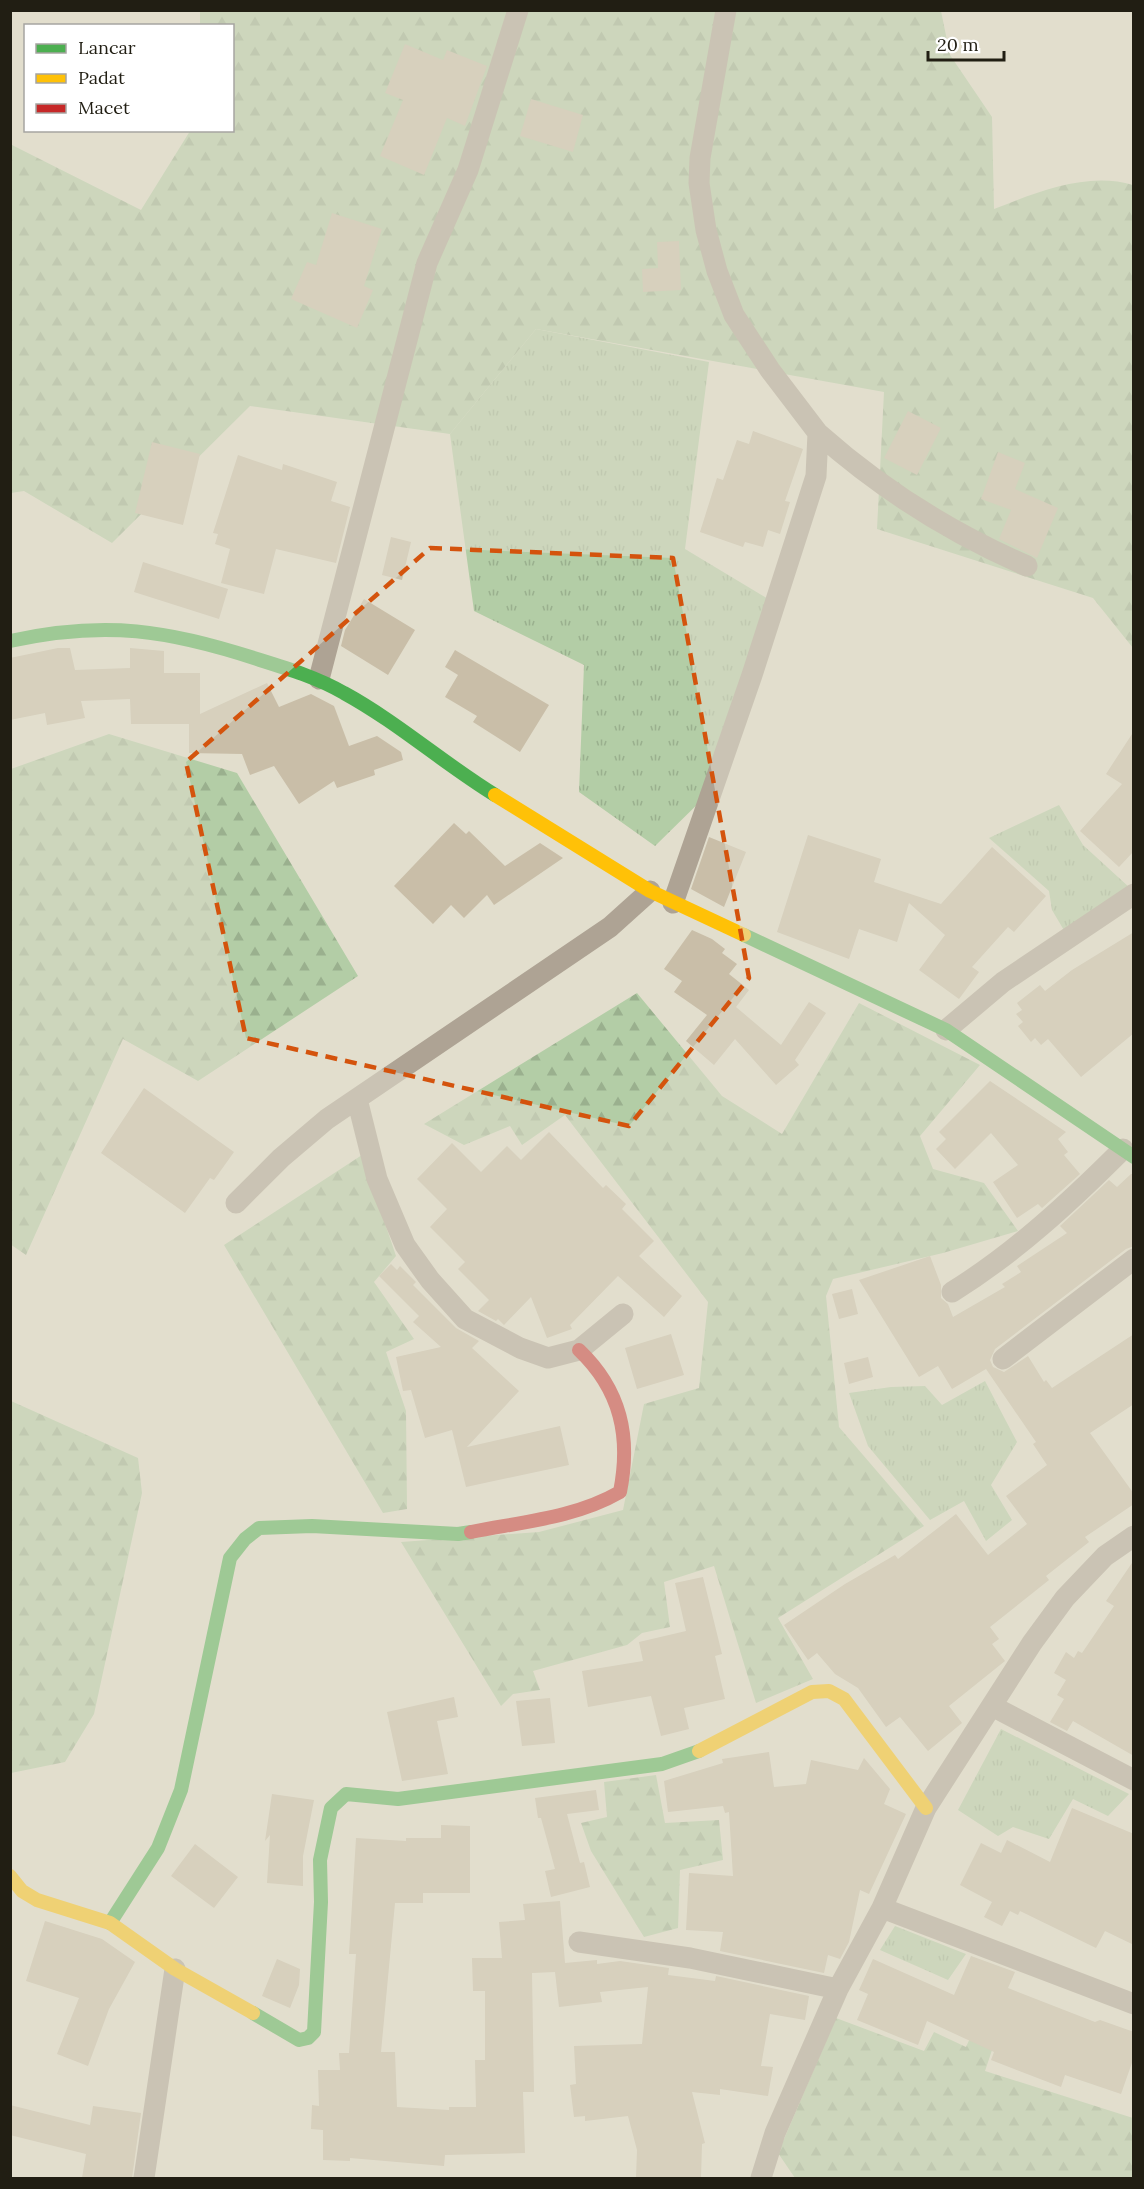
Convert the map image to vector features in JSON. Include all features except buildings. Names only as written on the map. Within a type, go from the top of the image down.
[{"type":"street","points":[[319,679],[427,263],[468,171],[518,10]]},
{"type":"street","points":[[726,10],[700,158],[699,183],[706,230],[717,271],[734,315],[770,370],[819,434],[852,463],[915,507],[977,544],[1028,566]]},
{"type":"street","points":[[673,903],[752,675],[816,476],[819,434]]},
{"type":"street","points":[[10,641],[56,631],[115,629],[172,635],[203,641],[319,679],[347,694],[489,790],[650,891],[946,1030],[1128,1153],[978,1276],[952,1293]]},
{"type":"street","points":[[236,1203],[281,1158],[357,1099],[610,927],[650,891]]},
{"type":"street","points":[[946,1030],[1004,982],[1134,894]]},
{"type":"street","points":[[357,1099],[376,1179],[405,1245],[430,1280],[465,1319],[520,1348],[548,1358],[579,1350],[623,1314]]},
{"type":"street","points":[[1003,1359],[1134,1259]]},
{"type":"street","points":[[111,1923],[158,1848],[181,1790],[230,1558],[244,1539],[260,1528],[312,1526],[458,1534],[564,1514],[620,1492],[627,1466],[618,1404],[609,1383],[596,1364],[579,1350]]},
{"type":"street","points":[[762,2178],[775,2133],[838,1989],[882,1908],[926,1808],[1065,1598],[1105,1556],[1134,1536]]},
{"type":"street","points":[[10,1876],[22,1891],[38,1900],[111,1923],[175,1969],[299,2040],[308,2038],[314,2032],[321,1902],[320,1860],[331,1808],[340,1797],[357,1794],[398,1799],[662,1764],[694,1754],[812,1692],[825,1689],[835,1691],[844,1699],[909,1789],[926,1808]]},
{"type":"street","points":[[992,1706],[1134,1780]]},
{"type":"street","points":[[882,1908],[1134,2004]]},
{"type":"street","points":[[579,1942],[690,1958],[838,1989]]},
{"type":"street","points":[[144,2178],[175,1969]]},
{"type":"highlighted area","points":[[430,548],[673,558],[749,978],[629,1126],[246,1038],[186,762]]},
{"type":"green space","points":[[200,11],[941,11],[950,55],[992,117],[994,209],[1063,185],[1098,180],[1133,185],[1133,648],[1093,598],[877,529],[884,392],[536,329],[450,434],[250,406],[112,543],[24,491],[11,493],[10,144],[141,210],[189,132],[234,132],[234,24],[200,24]]},
{"type":"green space","points":[[536,329],[709,362],[685,549],[770,600],[713,789],[655,846],[579,792],[584,665],[474,611],[450,434]]},
{"type":"green space","points":[[109,734],[237,773],[358,976],[198,1081],[123,1039],[26,1255],[10,1244],[11,769]]},
{"type":"green space","points":[[1059,805],[1083,845],[1130,888],[1065,932],[1052,910],[1049,891],[989,838]]},
{"type":"green space","points":[[637,993],[722,1096],[782,1134],[859,1003],[980,1065],[920,1136],[933,1169],[984,1183],[1018,1231],[943,1253],[833,1279],[826,1296],[839,1427],[924,1526],[778,1618],[813,1679],[756,1703],[714,1566],[664,1582],[670,1627],[642,1633],[627,1645],[533,1671],[540,1690],[513,1694],[501,1706],[401,1542],[539,1532],[623,1510],[644,1404],[699,1388],[708,1302],[565,1115],[522,1145],[510,1126],[464,1145],[424,1124]]},
{"type":"green space","points":[[362,1155],[396,1256],[374,1282],[414,1339],[386,1352],[406,1411],[407,1509],[383,1513],[224,1245]]},
{"type":"green space","points":[[985,1381],[1017,1442],[991,1485],[1012,1520],[986,1541],[964,1501],[930,1520],[868,1446],[849,1393],[891,1387],[925,1386],[942,1405]]},
{"type":"green space","points":[[11,1401],[138,1458],[142,1493],[94,1714],[65,1762],[11,1773]]},
{"type":"green space","points":[[1001,1729],[1129,1794],[1108,1816],[1073,1799],[1049,1839],[1013,1827],[998,1836],[958,1810]]},
{"type":"green space","points":[[656,1775],[665,1823],[719,1820],[723,1860],[680,1870],[678,1928],[644,1937],[591,1851],[581,1823],[607,1817],[604,1782]]},
{"type":"green space","points":[[895,1926],[966,1954],[948,1980],[880,1950]]},
{"type":"green space","points":[[982,2012],[1001,2023],[985,2071],[1133,2118],[1133,2178],[795,2178],[778,2153],[836,2018],[924,2051],[934,2032],[966,2047]]},
{"type":"traffic: fast","points":[[10,641],[76,631],[136,631],[196,641],[271,663],[324,683],[364,704],[495,795]]},
{"type":"traffic: fast","points":[[744,935],[946,1030],[1134,1157]]},
{"type":"traffic: fast","points":[[110,1923],[158,1848],[181,1790],[230,1558],[245,1539],[259,1528],[312,1526],[458,1534],[471,1532]]},
{"type":"traffic: fast","points":[[253,2013],[299,2040],[308,2038],[314,2032],[321,1902],[320,1860],[331,1808],[346,1794],[398,1799],[662,1764],[699,1751]]},
{"type":"traffic: slow","points":[[495,795],[650,891],[744,935]]},
{"type":"traffic: slow","points":[[699,1751],[812,1692],[829,1691],[844,1699],[926,1808]]},
{"type":"traffic: slow","points":[[10,1876],[22,1891],[37,1900],[110,1923],[175,1969],[253,2013]]},
{"type":"traffic: jam","points":[[471,1532],[528,1522],[585,1508],[620,1492],[624,1452],[619,1415],[605,1381],[579,1350]]}]
